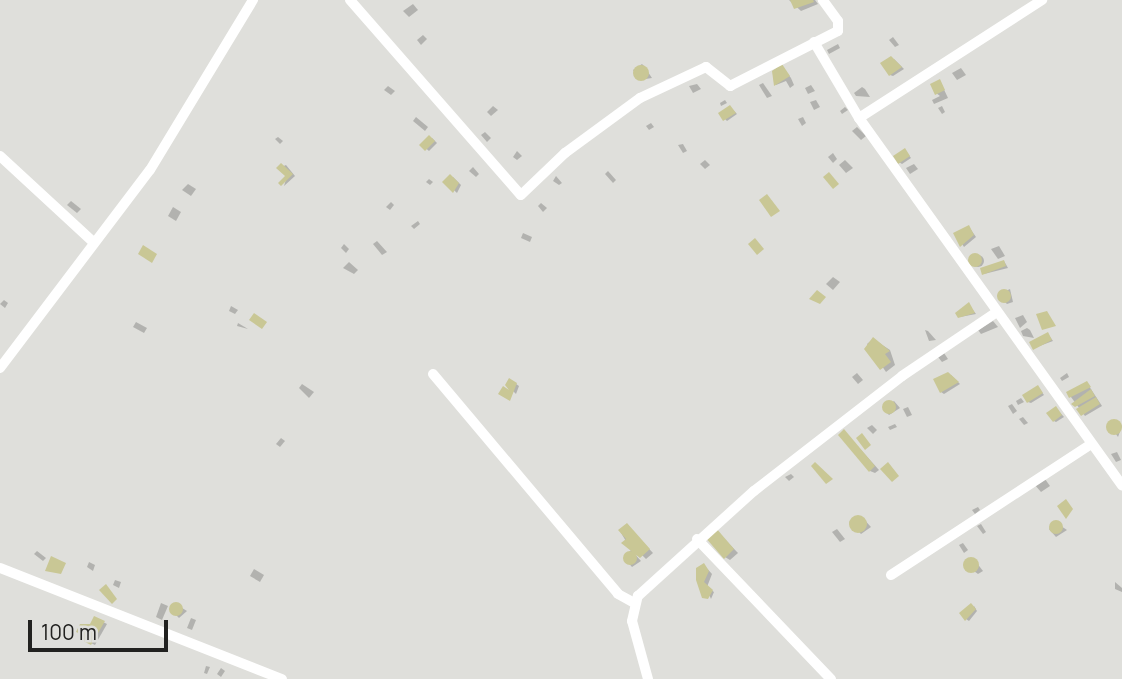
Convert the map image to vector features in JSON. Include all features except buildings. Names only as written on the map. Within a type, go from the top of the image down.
[{"type":"street","points":[[0,368],[93,241],[150,170],[253,0]]},
{"type":"street","points":[[350,0],[519,195],[548,174],[565,153],[640,98],[706,66],[730,86],[838,31],[838,21],[823,0]]},
{"type":"street","points":[[859,118],[1042,0]]},
{"type":"street","points":[[814,42],[859,118],[1122,486]]},
{"type":"street","points":[[0,156],[93,241]]},
{"type":"street","points":[[648,679],[632,621],[634,603],[697,539],[902,376],[997,312]]},
{"type":"street","points":[[433,374],[618,594],[634,603]]},
{"type":"street","points":[[891,575],[1091,444]]},
{"type":"street","points":[[697,539],[831,679]]},
{"type":"street","points":[[0,568],[282,679]]}]
